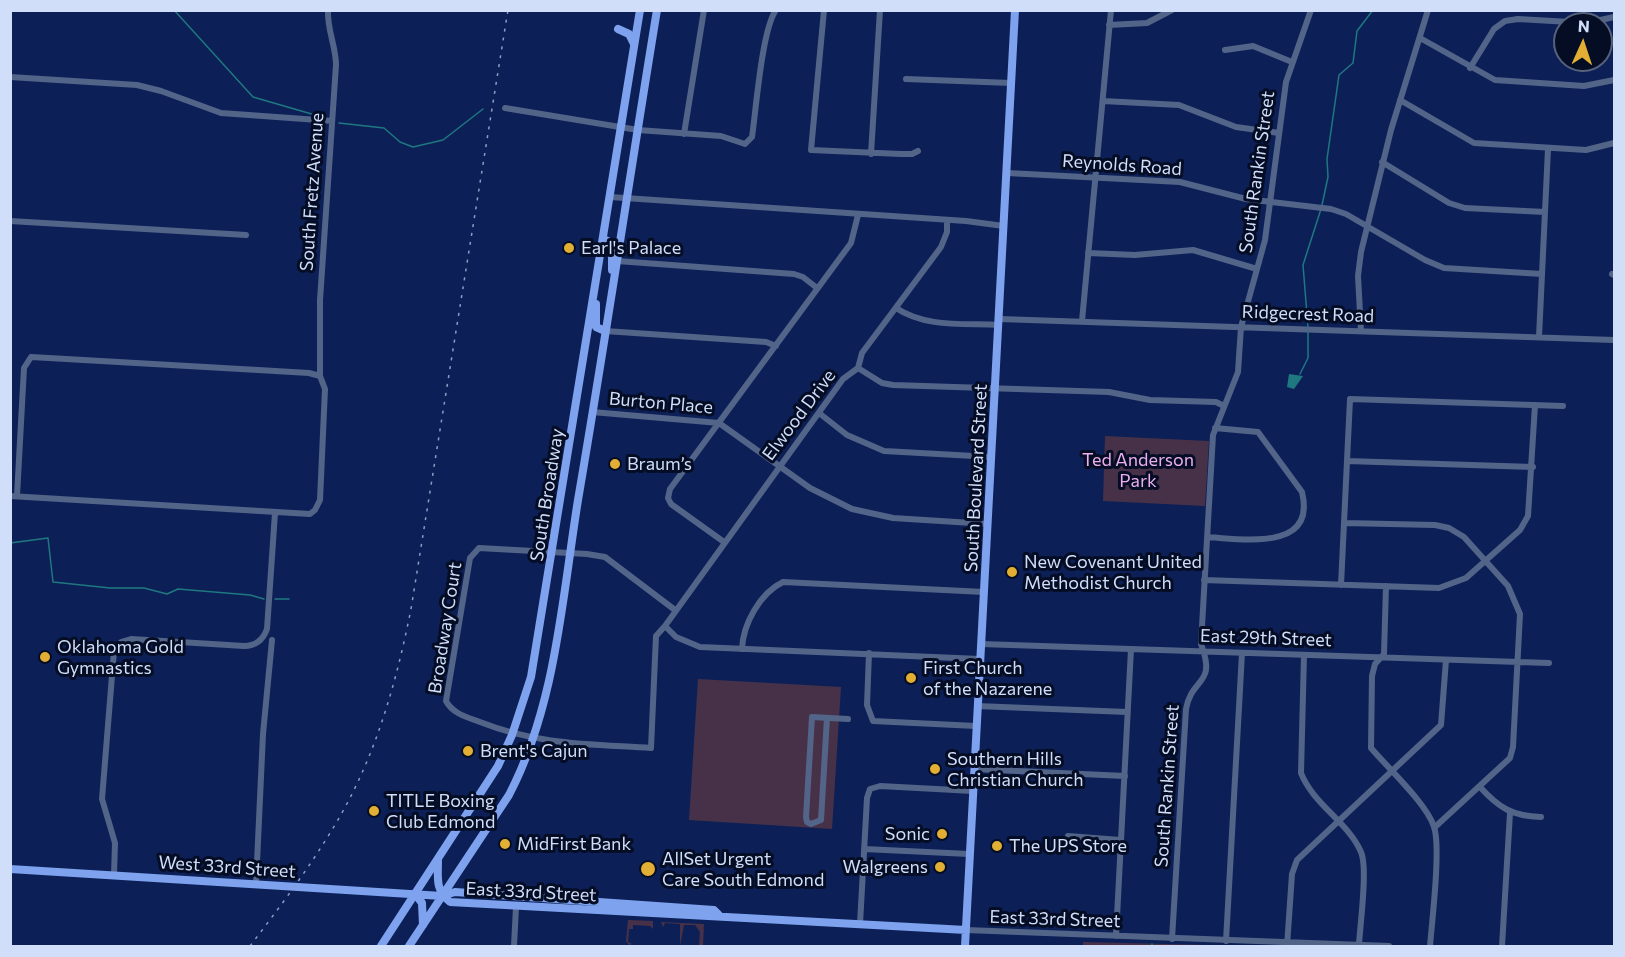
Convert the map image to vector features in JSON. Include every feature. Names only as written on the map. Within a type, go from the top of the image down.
[{"type":"main road","name":"South Broadway","points":[[381,946],[487,784],[512,735],[531,677],[640,10]]},
{"type":"main road","name":"South Broadway","points":[[408,946],[509,795],[534,739],[549,681],[657,10]]},
{"type":"main road","name":"South Boulevard Street","points":[[965,946],[1015,10]]},
{"type":"main road","points":[[635,45],[631,37],[618,29],[628,28],[639,21]]},
{"type":"main road","points":[[603,239],[612,243],[612,288]]},
{"type":"main road","points":[[595,291],[596,327],[606,332]]},
{"type":"main road","points":[[576,409],[592,412]]},
{"type":"main road","points":[[438,859],[437,883],[442,896]]},
{"type":"main road","name":"West 33rd Street","points":[[10,869],[442,896]]},
{"type":"main road","name":"East 33rd Street","points":[[442,896],[460,892],[621,902],[714,910],[719,915]]},
{"type":"main road","points":[[416,894],[422,903],[423,925]]},
{"type":"main road","name":"East 33rd Street","points":[[442,896],[450,902],[516,907],[714,918],[719,915],[966,930]]},
{"type":"street","name":"South Fretz Avenue","points":[[275,513],[307,515],[315,510],[320,500],[325,389],[320,376],[320,300],[336,57],[328,33],[328,10]]},
{"type":"street","points":[[684,134],[704,10]]},
{"type":"street","points":[[505,108],[638,130],[721,136],[745,144],[752,137],[771,17],[776,10]]},
{"type":"street","points":[[824,10],[811,150],[871,154],[912,154],[918,151]]},
{"type":"street","points":[[871,154],[880,10]]},
{"type":"street","points":[[1082,321],[1111,10]]},
{"type":"street","points":[[1109,25],[1147,23],[1172,10]]},
{"type":"street","name":"South Rankin Street","points":[[1172,939],[1186,709],[1189,697],[1203,681],[1207,672],[1207,661],[1201,644],[1215,428],[1238,372],[1241,327],[1265,240],[1286,82],[1311,10]]},
{"type":"street","points":[[1361,331],[1359,268],[1367,226],[1382,162],[1428,10]]},
{"type":"street","points":[[1470,68],[1494,28],[1504,21],[1587,23],[1614,17]]},
{"type":"street","points":[[1420,38],[1470,68],[1500,81],[1589,86],[1614,81]]},
{"type":"street","points":[[1225,50],[1253,46],[1292,62]]},
{"type":"street","points":[[10,77],[137,86],[161,91],[221,113],[332,121]]},
{"type":"street","points":[[906,79],[1011,83]]},
{"type":"street","points":[[1103,100],[1179,105],[1236,127],[1279,133]]},
{"type":"street","points":[[1400,100],[1474,143],[1589,150],[1614,143]]},
{"type":"street","points":[[1539,337],[1548,149]]},
{"type":"street","points":[[1382,162],[1449,203],[1466,208],[1545,212]]},
{"type":"street","name":"Reynolds Road","points":[[1007,173],[1180,182],[1237,197],[1331,209],[1346,214],[1425,260],[1444,268],[1542,274]]},
{"type":"street","points":[[610,197],[1004,226]]},
{"type":"street","points":[[724,542],[671,504],[668,498],[670,489],[851,243],[858,215]]},
{"type":"street","points":[[858,368],[862,353],[941,247],[947,232],[947,220]]},
{"type":"street","points":[[10,221],[246,236]]},
{"type":"street","points":[[1088,253],[1135,255],[1193,250],[1257,269]]},
{"type":"street","points":[[617,261],[780,272],[803,277],[817,288]]},
{"type":"street","name":"Ridgecrest Road","points":[[896,308],[909,317],[922,321],[1082,321],[1614,340]]},
{"type":"street","points":[[606,332],[766,342],[776,346]]},
{"type":"street","points":[[114,875],[115,843],[102,799],[114,651],[121,642],[131,639],[244,646],[257,643],[262,639],[267,629],[275,513],[13,495],[24,368],[28,360],[39,356],[309,373],[320,376]]},
{"type":"street","name":"Elwood Drive","points":[[651,748],[656,636],[843,380],[858,368],[882,383],[893,385],[1109,392],[1150,400],[1216,402],[1224,406]]},
{"type":"street","points":[[1341,585],[1350,399],[1563,406]]},
{"type":"street","points":[[1204,580],[1448,587],[1466,578],[1526,521],[1530,505],[1533,467],[1535,405]]},
{"type":"street","name":"Burton Place","points":[[592,412],[719,423],[810,488],[840,504],[874,516],[988,524]]},
{"type":"street","points":[[819,413],[847,435],[884,451],[992,457]]},
{"type":"street","points":[[1207,537],[1279,539],[1299,523],[1305,503],[1302,492],[1258,432],[1215,428]]},
{"type":"street","points":[[1347,461],[1533,467]]},
{"type":"street","points":[[1344,523],[1444,526],[1464,537],[1508,586],[1518,606],[1518,662],[1513,747],[1506,764],[1435,827]]},
{"type":"street","name":"Broadway Court","points":[[651,748],[534,739],[512,735],[453,711],[446,700],[470,558],[473,551],[482,547],[553,551],[604,558],[675,610]]},
{"type":"street","points":[[742,649],[742,633],[750,617],[776,585],[783,582],[984,592]]},
{"type":"street","points":[[1386,586],[1384,654],[1380,657],[1372,676],[1371,748],[1421,806],[1435,827],[1436,852],[1430,946]]},
{"type":"street","points":[[665,626],[676,637],[690,644],[820,654],[869,653],[981,659]]},
{"type":"street","points":[[256,884],[265,711],[272,640]]},
{"type":"street","name":"East 29th Street","points":[[981,644],[1549,663]]},
{"type":"street","points":[[1116,936],[1131,649]]},
{"type":"street","points":[[869,653],[867,705],[873,721],[976,726]]},
{"type":"street","points":[[1226,941],[1242,653]]},
{"type":"street","points":[[1304,655],[1301,773],[1310,789],[1360,849],[1363,858],[1359,945]]},
{"type":"street","points":[[1288,945],[1292,874],[1297,861],[1337,820],[1441,725],[1446,660]]},
{"type":"street","points":[[977,706],[1127,712]]},
{"type":"street","points":[[827,718],[821,820],[811,824],[807,822],[806,817],[812,717],[848,719]]},
{"type":"street","points":[[974,770],[1125,776]]},
{"type":"street","points":[[860,924],[868,795],[873,787],[973,791]]},
{"type":"street","points":[[1480,787],[1496,804],[1510,813],[1541,817]]},
{"type":"street","points":[[1502,946],[1510,813]]},
{"type":"street","points":[[1068,836],[1120,840]]},
{"type":"street","points":[[864,849],[969,854]]},
{"type":"street","points":[[514,946],[516,907]]},
{"type":"street","name":"East 33rd Street","points":[[966,930],[1288,945],[1389,946]]},
{"type":"green space","name":"Ted Anderson Park","points":[[1105,436],[1209,441],[1205,506],[1103,501]]},
{"type":"green space","points":[[698,679],[841,687],[832,829],[689,820]]},
{"type":"green space","points":[[628,920],[653,921],[653,929],[650,926],[633,925],[633,929],[629,929],[628,942],[632,944],[629,945],[626,941]]},
{"type":"green space","points":[[661,922],[704,924],[703,946],[699,946],[700,932],[695,925],[684,925],[680,946],[680,924],[665,923],[663,927]]},
{"type":"green space","points":[[1083,942],[1209,945],[1227,946],[1083,946]]},
{"type":"shaded area","points":[[1289,374],[1303,376],[1294,389],[1287,387]]},
{"type":"waterway","points":[[174,10],[253,97],[322,117]]},
{"type":"waterway","points":[[1322,205],[1328,177],[1327,159],[1339,75],[1353,63],[1357,31],[1373,10]]},
{"type":"waterway","points":[[339,123],[384,128],[400,142],[413,147],[443,140],[483,109]]},
{"type":"waterway","points":[[1308,327],[1303,265],[1321,209]]},
{"type":"waterway","points":[[1300,374],[1308,358],[1308,332]]},
{"type":"waterway","points":[[10,543],[48,538],[53,582],[110,588],[144,588],[167,594],[178,589],[250,595],[264,599]]},
{"type":"waterway","points":[[275,599],[289,599]]},
{"type":"railway","points":[[250,946],[287,897],[343,811],[366,763],[393,687],[411,609],[508,10]]},
{"type":"place","name":"Earl's Palace","points":[[569,248]]},
{"type":"place","name":"Braum’s","points":[[615,464]]},
{"type":"place","name":"New Covenant United Methodist Church","points":[[1012,572]]},
{"type":"place","name":"Oklahoma Gold Gymnastics","points":[[45,657]]},
{"type":"place","name":"First Church of the Nazarene","points":[[911,678]]},
{"type":"place","name":"Brent's Cajun","points":[[468,751]]},
{"type":"place","name":"Southern Hills Christian Church","points":[[935,769]]},
{"type":"place","name":"TITLE Boxing Club Edmond","points":[[374,811]]},
{"type":"place","name":"Sonic","points":[[942,834]]},
{"type":"place","name":"MidFirst Bank","points":[[505,844]]},
{"type":"place","name":"The UPS Store","points":[[997,846]]},
{"type":"place","name":"Walgreens","points":[[940,867]]},
{"type":"place","name":"AllSet Urgent Care South Edmond","points":[[648,869]]}]
